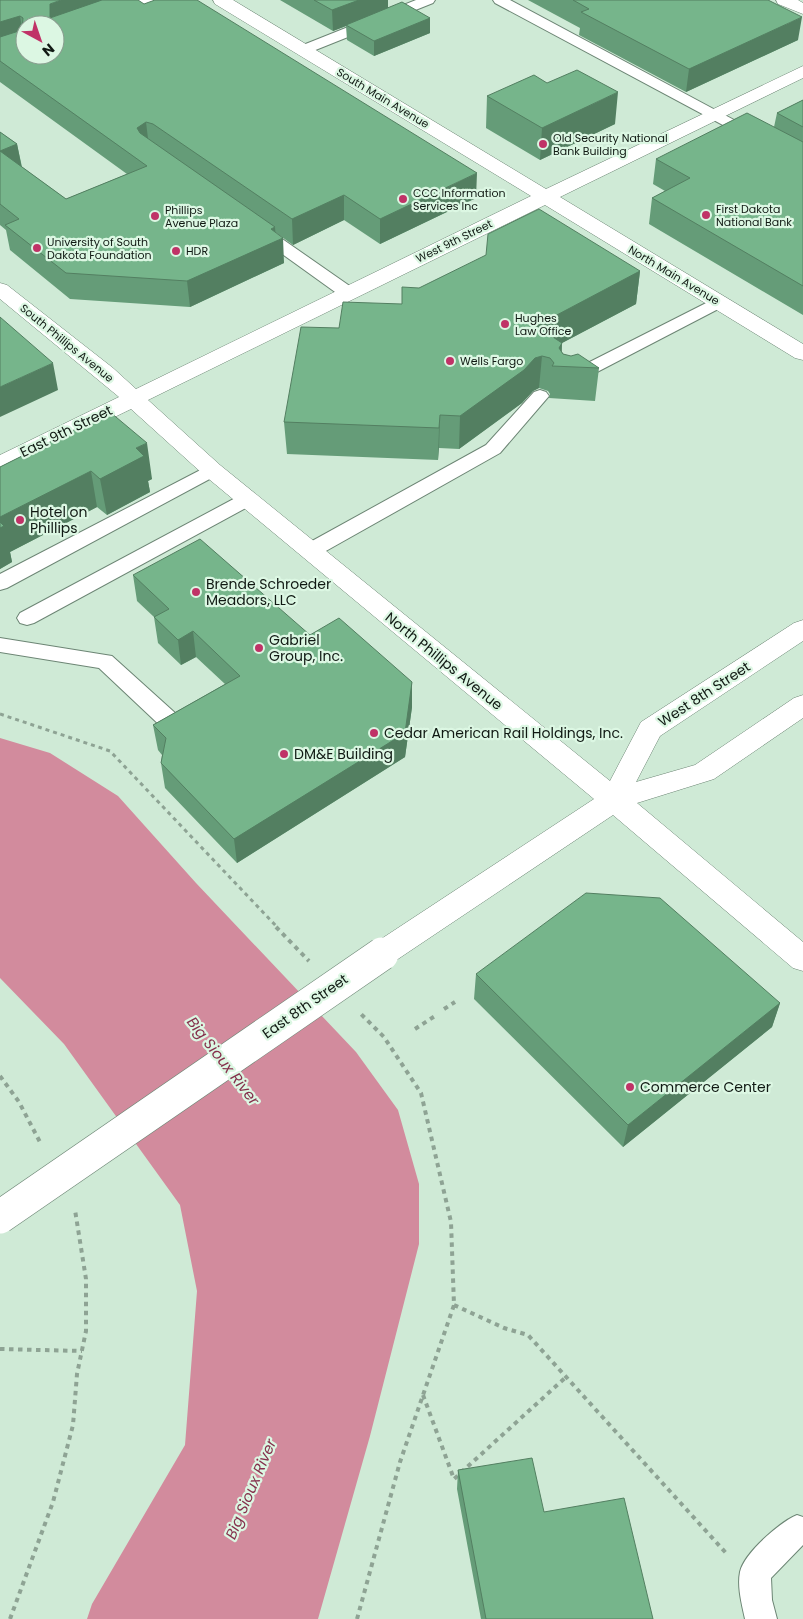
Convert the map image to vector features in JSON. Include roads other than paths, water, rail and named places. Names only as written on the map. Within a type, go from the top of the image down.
[{"type":"street","points":[[65,32],[150,0]]},
{"type":"street","name":"South Main Avenue","points":[[221,0],[544,197]]},
{"type":"street","points":[[784,0],[803,9]]},
{"type":"street","name":"West 9th Street","points":[[132,398],[803,70]]},
{"type":"street","name":"North Main Avenue","points":[[544,197],[803,353]]},
{"type":"street","name":"South Phillips Avenue","points":[[0,290],[105,373],[132,398]]},
{"type":"street","name":"East 9th Street","points":[[0,464],[132,398]]},
{"type":"street","name":"North Phillips Avenue","points":[[132,398],[212,470],[614,800],[803,959]]},
{"type":"street","name":"West 8th Street","points":[[614,800],[650,729],[803,629]]},
{"type":"street","points":[[614,800],[704,772],[803,705]]},
{"type":"street","name":"East 8th Street","points":[[0,1216],[382,954],[614,800]]},
{"type":"lane","points":[[303,50],[428,0]]},
{"type":"lane","points":[[500,0],[803,164]]},
{"type":"lane","points":[[244,220],[348,293]]},
{"type":"lane","points":[[567,381],[718,302]]},
{"type":"lane","points":[[310,551],[493,449],[540,396]]},
{"type":"lane","points":[[0,583],[212,470]]},
{"type":"lane","points":[[27,618],[248,499]]},
{"type":"lane","points":[[0,645],[105,660],[176,727]]},
{"type":"lane","points":[[762,1619],[756,1600],[755,1573],[772,1553],[797,1530]]},
{"type":"water","name":"Big Sioux River","points":[[0,738],[50,753],[118,796],[196,883],[356,1052],[398,1110],[419,1184],[419,1244],[370,1436],[318,1619],[87,1619],[92,1604],[185,1445],[197,1291],[180,1205],[64,1044],[0,978]]},
{"type":"place","name":"Old Security National Bank Building","points":[[543,144]]},
{"type":"place","name":"CCC Information Services Inc","points":[[403,199]]},
{"type":"place","name":"First Dakota National Bank","points":[[706,215]]},
{"type":"place","name":"Phillips Avenue Plaza","points":[[155,216]]},
{"type":"place","name":"University of South Dakota Foundation","points":[[37,248]]},
{"type":"place","name":"HDR","points":[[176,251]]},
{"type":"place","name":"Hughes Law Office","points":[[505,324]]},
{"type":"place","name":"Wells Fargo","points":[[450,361]]},
{"type":"place","name":"Hotel on Phillips","points":[[20,520]]},
{"type":"place","name":"Brende Schroeder Meadors, LLC","points":[[196,592]]},
{"type":"place","name":"Gabriel Group, Inc.","points":[[259,648]]},
{"type":"place","name":"Cedar American Rail Holdings, Inc.","points":[[374,733]]},
{"type":"place","name":"DM&E Building","points":[[284,754]]},
{"type":"place","name":"Commerce Center","points":[[630,1087]]}]
